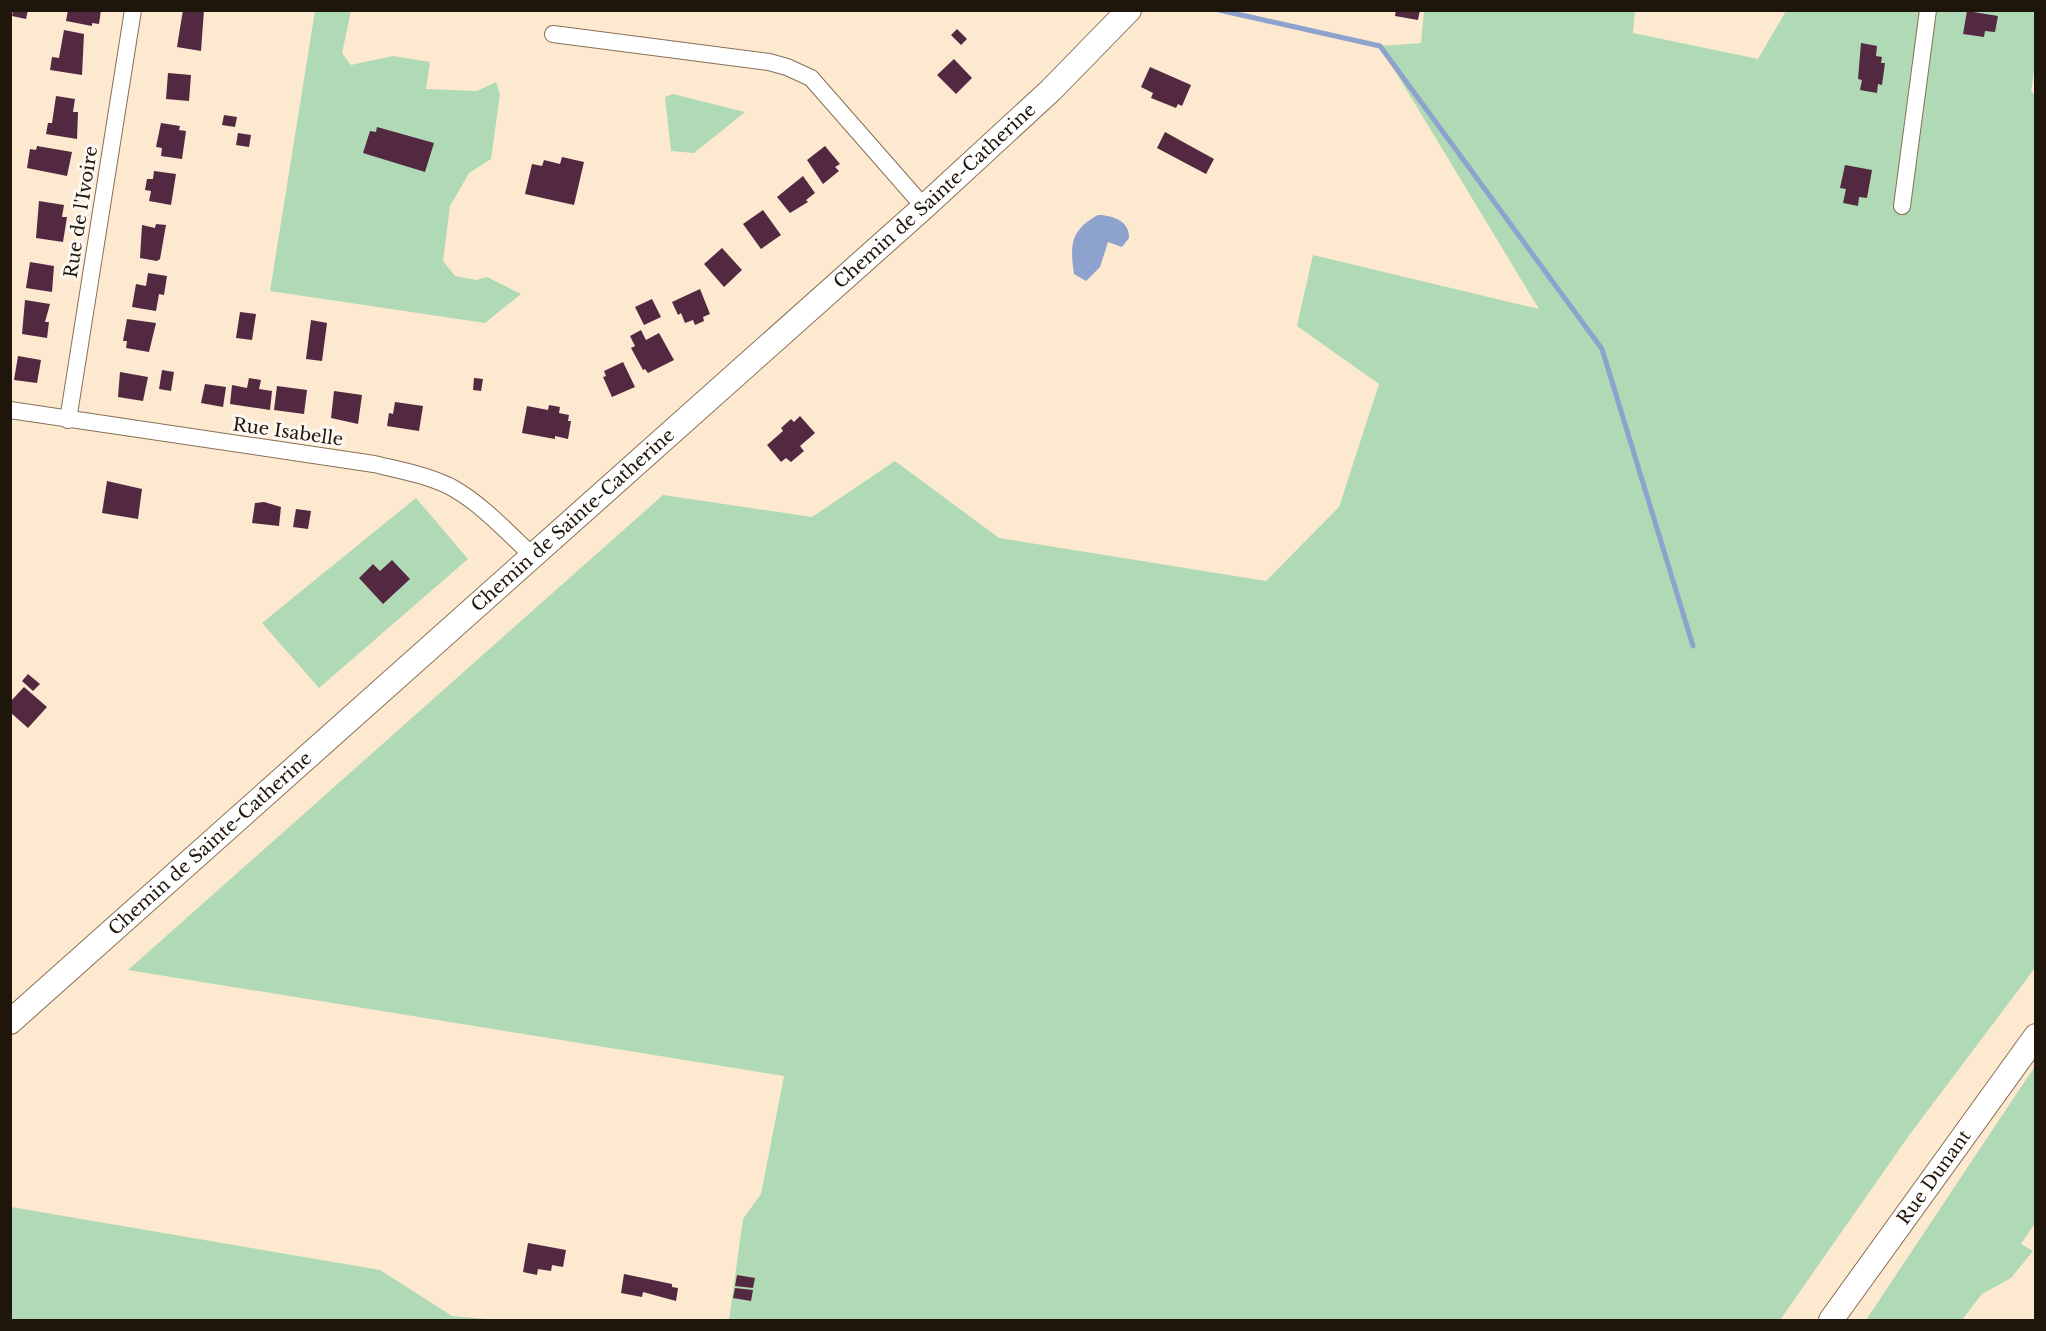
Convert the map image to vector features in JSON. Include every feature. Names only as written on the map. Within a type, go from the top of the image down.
[{"type":"main road","name":"Chemin de Sainte-Catherine","points":[[10,1022],[924,207],[1051,90],[1129,10]]},
{"type":"main road","name":"Rue Dunant","points":[[1831,1320],[2036,1036]]},
{"type":"street","name":"Rue de l'Ivoire","points":[[68,420],[133,10]]},
{"type":"street","points":[[1902,206],[1928,10]]},
{"type":"street","points":[[553,34],[769,62],[801,72],[811,78],[924,207]]},
{"type":"street","name":"Rue Isabelle","points":[[10,410],[374,464],[410,473],[451,488],[484,511],[534,557]]},
{"type":"green space","points":[[315,11],[351,11],[342,53],[351,65],[393,56],[430,62],[426,89],[477,91],[496,82],[500,94],[491,159],[469,173],[450,206],[443,261],[455,276],[476,280],[487,277],[521,294],[485,323],[270,291]]},
{"type":"green space","points":[[1424,11],[1635,11],[1633,33],[1758,59],[1786,11],[2035,11],[2036,57],[2031,92],[2036,94],[2035,968],[1910,1134],[1780,1320],[729,1320],[743,1219],[761,1194],[784,1076],[128,970],[663,495],[812,517],[895,461],[999,538],[1266,581],[1339,507],[1379,384],[1297,326],[1313,255],[1539,309],[1380,46],[1421,43]]},
{"type":"green space","points":[[673,94],[745,112],[694,153],[671,151],[665,97]]},
{"type":"green space","points":[[416,498],[468,559],[319,688],[262,623]]},
{"type":"green space","points":[[2035,1066],[2035,1223],[2021,1244],[2033,1251],[2011,1278],[1982,1294],[1962,1320],[1866,1320]]},
{"type":"green space","points":[[11,1207],[380,1270],[452,1316],[498,1320],[11,1320]]},
{"type":"water","points":[[1098,215],[1119,220],[1127,227],[1129,238],[1122,247],[1108,242],[1100,267],[1086,281],[1074,274],[1072,247],[1077,233]]},
{"type":"building","points":[[13,10],[28,10],[26,19],[12,16]]},
{"type":"building","points":[[68,10],[101,10],[99,24],[92,23],[92,26],[66,21]]},
{"type":"building","points":[[183,10],[204,10],[201,51],[177,47]]},
{"type":"building","points":[[1396,10],[1420,10],[1418,20],[1395,16]]},
{"type":"building","points":[[1967,11],[1998,16],[1995,32],[1985,31],[1984,37],[1963,34]]},
{"type":"building","points":[[957,29],[967,39],[961,45],[951,35]]},
{"type":"building","points":[[64,30],[84,34],[82,75],[50,70],[52,57],[59,58]]},
{"type":"building","points":[[1861,43],[1877,46],[1876,56],[1882,57],[1881,63],[1885,63],[1882,85],[1878,84],[1877,93],[1860,90],[1862,80],[1858,79]]},
{"type":"building","points":[[954,59],[972,78],[956,94],[937,75]]},
{"type":"building","points":[[1150,67],[1191,85],[1182,106],[1178,104],[1176,108],[1151,98],[1153,93],[1141,87]]},
{"type":"building","points":[[168,73],[191,75],[189,101],[166,99]]},
{"type":"building","points":[[56,96],[75,99],[73,112],[78,112],[77,139],[46,134],[48,123],[52,123]]},
{"type":"building","points":[[224,115],[237,117],[235,127],[222,125]]},
{"type":"building","points":[[161,123],[180,126],[179,130],[186,131],[182,159],[161,156],[162,148],[156,147]]},
{"type":"building","points":[[377,127],[434,143],[425,172],[363,153],[370,131],[376,132]]},
{"type":"building","points":[[1165,132],[1214,159],[1206,174],[1157,148]]},
{"type":"building","points":[[238,133],[251,135],[249,147],[236,145]]},
{"type":"building","points":[[37,146],[72,152],[67,176],[27,168],[30,149],[36,150]]},
{"type":"building","points":[[825,146],[840,164],[835,167],[839,171],[823,184],[807,160]]},
{"type":"building","points":[[562,157],[584,162],[574,205],[525,194],[532,164],[542,166],[544,160],[560,164]]},
{"type":"building","points":[[1845,165],[1872,170],[1867,198],[1859,197],[1858,206],[1843,203],[1846,189],[1840,188]]},
{"type":"building","points":[[154,171],[176,174],[171,205],[149,201],[151,191],[145,190],[147,179],[153,179]]},
{"type":"building","points":[[803,176],[815,193],[806,200],[808,202],[790,213],[777,197]]},
{"type":"building","points":[[39,201],[64,205],[62,217],[67,217],[63,242],[36,238]]},
{"type":"building","points":[[763,210],[781,235],[761,249],[743,224]]},
{"type":"building","points":[[156,224],[166,225],[160,259],[157,261],[140,258],[142,225],[155,228]]},
{"type":"building","points":[[722,248],[742,270],[724,287],[704,264]]},
{"type":"building","points":[[30,262],[54,266],[52,292],[26,288]]},
{"type":"building","points":[[148,273],[167,276],[164,295],[159,294],[156,311],[132,307],[136,284],[146,286]]},
{"type":"building","points":[[700,289],[710,314],[703,317],[704,321],[695,325],[693,320],[685,323],[681,313],[678,315],[672,302]]},
{"type":"building","points":[[652,299],[661,317],[644,325],[635,307]]},
{"type":"building","points":[[25,300],[50,304],[45,322],[49,322],[47,338],[22,334]]},
{"type":"building","points":[[240,312],[256,314],[252,340],[236,338]]},
{"type":"building","points":[[127,319],[156,323],[149,352],[126,348],[127,341],[123,341]]},
{"type":"building","points":[[311,320],[327,323],[322,361],[306,359]]},
{"type":"building","points":[[641,330],[646,340],[659,333],[674,360],[648,373],[645,369],[643,370],[631,348],[635,346],[630,336]]},
{"type":"building","points":[[18,356],[41,360],[37,383],[14,380]]},
{"type":"building","points":[[623,362],[635,387],[612,397],[603,377],[606,376],[604,371]]},
{"type":"building","points":[[162,370],[174,372],[171,391],[159,389]]},
{"type":"building","points":[[120,372],[148,377],[143,401],[118,397]]},
{"type":"building","points":[[249,378],[261,380],[259,389],[272,391],[270,410],[230,404],[232,385],[247,388]]},
{"type":"building","points":[[474,378],[483,379],[481,391],[473,390]]},
{"type":"building","points":[[205,384],[226,387],[223,407],[201,403]]},
{"type":"building","points":[[277,386],[307,390],[304,414],[274,410]]},
{"type":"building","points":[[334,391],[362,395],[358,424],[331,418]]},
{"type":"building","points":[[395,402],[423,406],[419,431],[387,426],[389,413],[393,414]]},
{"type":"building","points":[[549,405],[560,407],[559,413],[569,415],[568,421],[571,421],[568,439],[522,433],[527,406],[548,410]]},
{"type":"building","points":[[800,416],[815,433],[800,446],[804,451],[791,462],[786,458],[781,462],[767,445],[783,431],[781,428],[791,419],[794,422]]},
{"type":"building","points":[[107,481],[142,489],[138,519],[102,513]]},
{"type":"building","points":[[264,502],[281,507],[279,526],[252,523],[255,503]]},
{"type":"building","points":[[296,509],[311,511],[308,529],[293,527]]},
{"type":"building","points":[[392,560],[410,579],[383,604],[359,578],[373,564],[380,571]]},
{"type":"building","points":[[28,674],[40,684],[33,691],[22,681]]},
{"type":"building","points":[[24,687],[47,707],[28,728],[10,712],[10,702]]},
{"type":"building","points":[[528,1243],[566,1250],[563,1267],[552,1265],[551,1271],[538,1269],[537,1275],[523,1272]]},
{"type":"building","points":[[624,1274],[672,1284],[672,1287],[678,1288],[676,1301],[643,1292],[642,1297],[621,1293]]},
{"type":"building","points":[[737,1275],[755,1278],[753,1288],[735,1286]]},
{"type":"building","points":[[735,1288],[753,1290],[751,1301],[733,1298]]},
{"type":"waterway","points":[[1219,10],[1380,46],[1602,349],[1693,646]]}]
